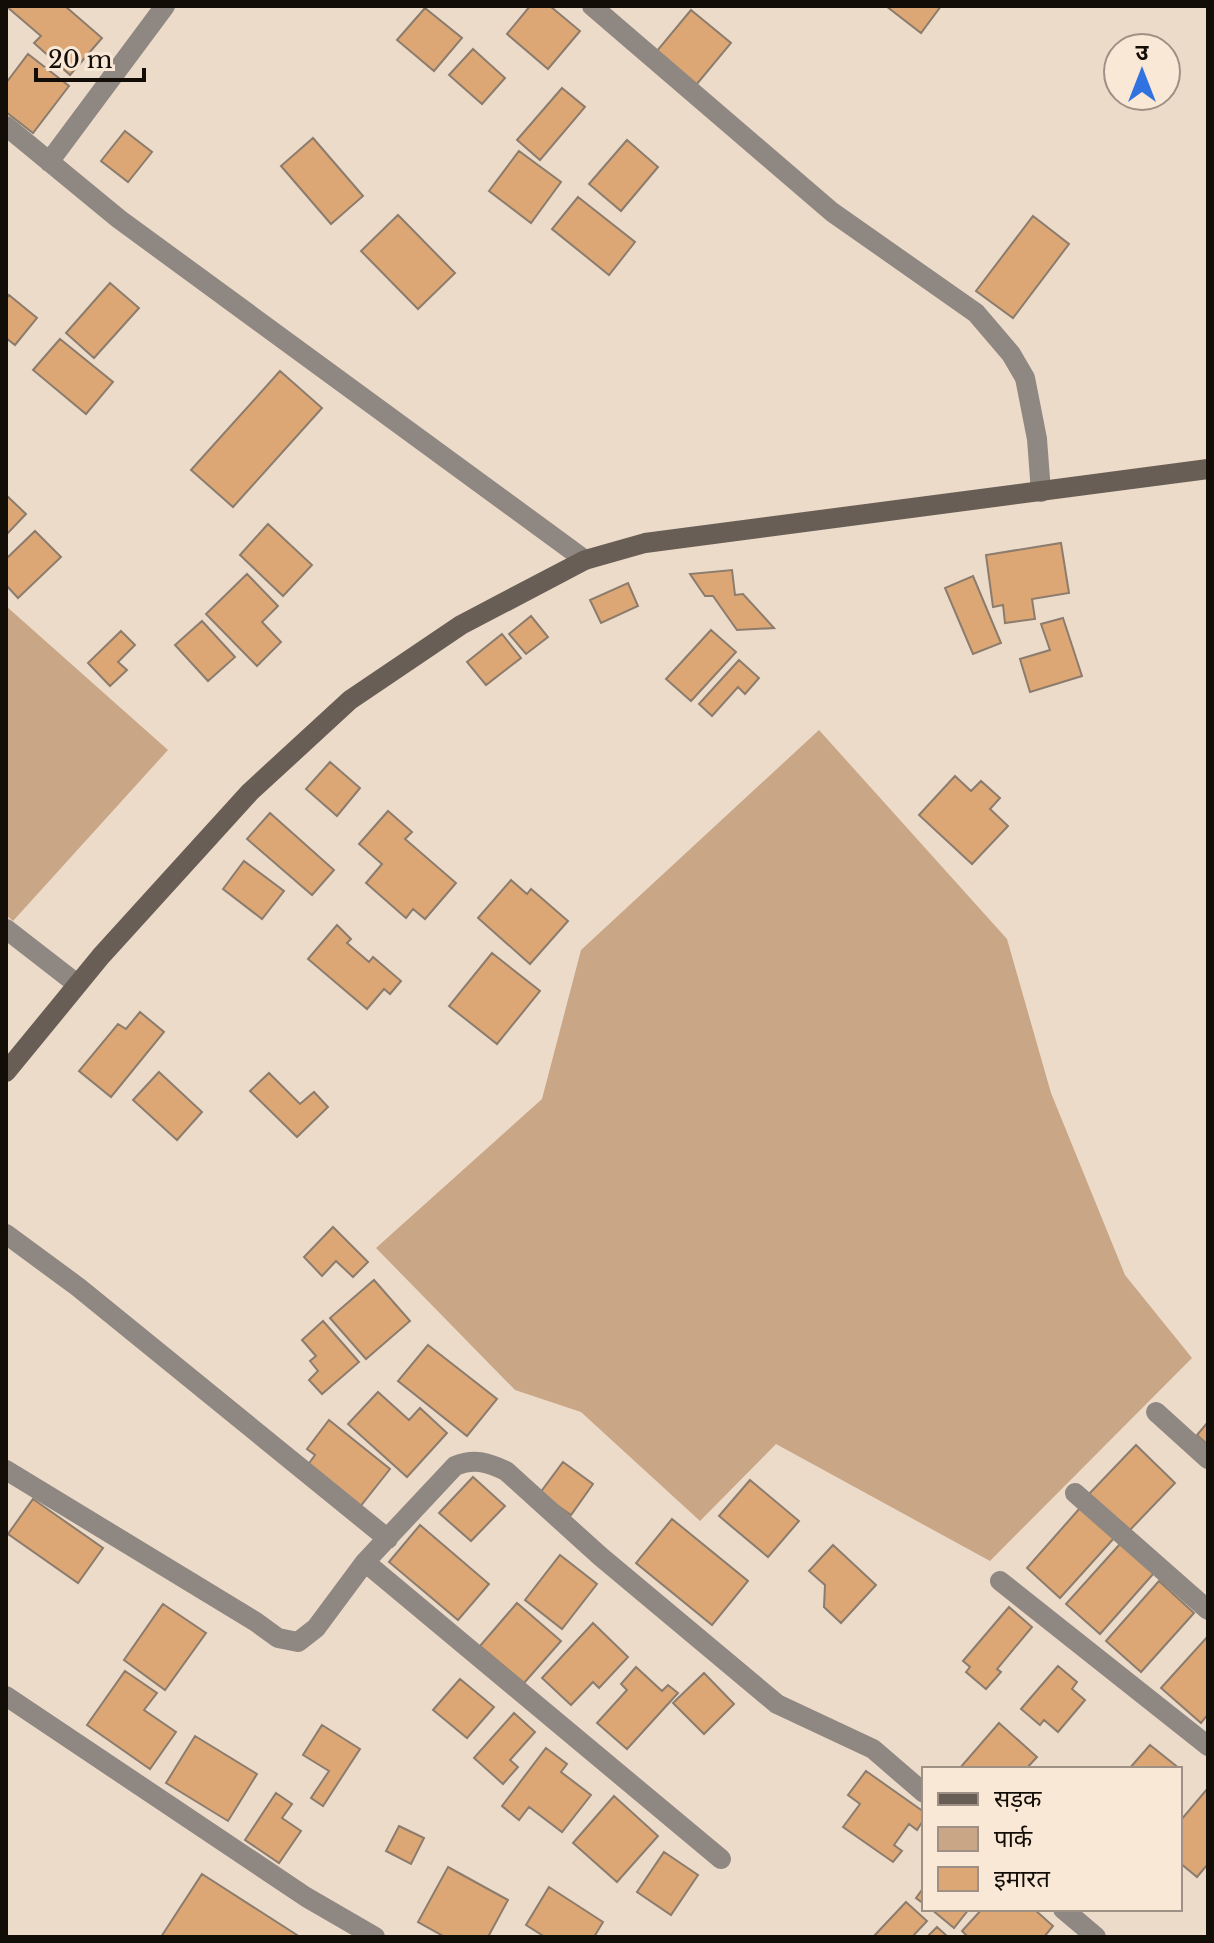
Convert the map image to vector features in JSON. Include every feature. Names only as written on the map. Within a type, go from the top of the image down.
[{"type":"street","points":[[49,162],[165,6]]},
{"type":"street","points":[[592,6],[832,212],[976,313],[1011,354],[1025,378],[1037,439],[1041,492]]},
{"type":"street","points":[[9,135],[585,560]]},
{"type":"street","points":[[6,1072],[77,984],[250,792],[350,700],[461,625],[585,560],[645,543],[1208,469]]},
{"type":"street","points":[[6,929],[77,984]]},
{"type":"street","points":[[6,1234],[78,1287],[388,1539]]},
{"type":"street","points":[[1156,1412],[1208,1459]]},
{"type":"street","points":[[6,1470],[278,1638],[298,1642],[316,1628],[365,1562],[455,1466],[470,1459],[492,1464],[506,1471],[600,1556],[777,1704],[873,1749],[922,1791]]},
{"type":"street","points":[[1075,1493],[1208,1610]]},
{"type":"street","points":[[365,1562],[721,1859]]},
{"type":"street","points":[[1000,1581],[1208,1746]]},
{"type":"street","points":[[6,1696],[306,1897],[375,1937]]},
{"type":"street","points":[[1065,1911],[1096,1937]]},
{"type":"green space","points":[[6,606],[168,750],[13,921],[6,915]]},
{"type":"green space","points":[[819,730],[1007,939],[1051,1093],[1125,1275],[1192,1358],[990,1561],[776,1444],[700,1521],[581,1412],[515,1390],[376,1248],[542,1099],[581,950]]},
{"type":"building","points":[[6,6],[65,6],[102,38],[70,75],[34,43],[41,36]]},
{"type":"building","points":[[530,6],[550,6],[580,31],[548,69],[507,34]]},
{"type":"building","points":[[886,6],[941,6],[921,33]]},
{"type":"building","points":[[425,8],[462,38],[434,71],[397,40]]},
{"type":"building","points":[[691,10],[731,43],[696,85],[656,52]]},
{"type":"building","points":[[473,49],[505,78],[482,104],[449,75]]},
{"type":"building","points":[[28,54],[69,86],[33,133],[6,112],[6,83]]},
{"type":"building","points":[[562,88],[585,107],[540,160],[517,140]]},
{"type":"building","points":[[125,131],[152,152],[128,182],[101,161]]},
{"type":"building","points":[[313,138],[363,196],[331,224],[281,166]]},
{"type":"building","points":[[627,140],[658,167],[621,211],[589,184]]},
{"type":"building","points":[[519,151],[561,182],[531,223],[489,191]]},
{"type":"building","points":[[578,197],[635,242],[609,275],[552,229]]},
{"type":"building","points":[[398,215],[455,273],[418,309],[361,251]]},
{"type":"building","points":[[1033,216],[1069,244],[1013,318],[976,291]]},
{"type":"building","points":[[110,283],[139,308],[94,358],[66,333]]},
{"type":"building","points":[[9,295],[37,318],[15,345],[6,338],[6,299]]},
{"type":"building","points":[[60,339],[113,382],[86,414],[33,370]]},
{"type":"building","points":[[280,371],[322,408],[233,507],[191,470]]},
{"type":"building","points":[[6,495],[26,514],[6,535]]},
{"type":"building","points":[[268,524],[312,565],[283,596],[240,555]]},
{"type":"building","points":[[35,531],[61,557],[18,598],[6,585],[6,559]]},
{"type":"building","points":[[1061,543],[1069,593],[1032,599],[1035,619],[1005,623],[1003,605],[993,607],[986,555]]},
{"type":"building","points":[[732,570],[735,595],[743,594],[774,628],[737,630],[713,596],[705,596],[690,574]]},
{"type":"building","points":[[247,574],[278,606],[262,622],[281,642],[257,666],[206,614]]},
{"type":"building","points":[[973,576],[1001,643],[973,654],[945,588]]},
{"type":"building","points":[[628,583],[638,606],[601,623],[590,600]]},
{"type":"building","points":[[531,616],[548,637],[526,654],[509,634]]},
{"type":"building","points":[[1063,618],[1082,676],[1030,692],[1020,659],[1050,650],[1041,624]]},
{"type":"building","points":[[202,621],[235,657],[208,681],[175,645]]},
{"type":"building","points":[[711,630],[736,652],[691,701],[666,679]]},
{"type":"building","points":[[121,631],[135,645],[118,662],[127,670],[110,686],[88,663]]},
{"type":"building","points":[[502,634],[521,658],[486,685],[467,662]]},
{"type":"building","points":[[739,660],[759,678],[745,694],[738,687],[712,716],[699,704]]},
{"type":"building","points":[[330,762],[360,788],[337,816],[306,789]]},
{"type":"building","points":[[955,776],[971,791],[981,781],[1000,798],[990,809],[1008,826],[972,864],[919,815]]},
{"type":"building","points":[[388,811],[412,832],[405,839],[456,883],[425,919],[413,909],[406,918],[366,883],[382,864],[359,844]]},
{"type":"building","points":[[270,813],[334,870],[312,895],[247,839]]},
{"type":"building","points":[[244,861],[284,891],[262,919],[223,889]]},
{"type":"building","points":[[511,880],[527,894],[531,889],[568,921],[530,964],[478,918]]},
{"type":"building","points":[[337,925],[351,939],[347,943],[369,962],[373,957],[401,981],[390,994],[384,989],[367,1009],[308,959]]},
{"type":"building","points":[[492,953],[540,991],[497,1044],[449,1006]]},
{"type":"building","points":[[140,1012],[164,1032],[111,1097],[79,1071],[118,1024],[126,1029]]},
{"type":"building","points":[[159,1072],[202,1112],[177,1140],[133,1100]]},
{"type":"building","points":[[269,1073],[300,1104],[314,1092],[328,1107],[297,1137],[250,1091]]},
{"type":"building","points":[[333,1227],[368,1262],[353,1277],[336,1261],[322,1276],[304,1257]]},
{"type":"building","points":[[374,1280],[410,1321],[366,1359],[330,1318]]},
{"type":"building","points":[[323,1321],[359,1362],[322,1394],[309,1380],[318,1371],[310,1361],[316,1356],[302,1340]]},
{"type":"building","points":[[428,1345],[497,1399],[467,1436],[398,1381]]},
{"type":"building","points":[[378,1392],[409,1420],[420,1408],[447,1433],[407,1477],[348,1424]]},
{"type":"building","points":[[329,1420],[390,1469],[359,1508],[307,1466],[315,1455],[307,1449]]},
{"type":"building","points":[[1208,1422],[1208,1445],[1197,1435]]},
{"type":"building","points":[[1136,1445],[1175,1483],[1128,1532],[1089,1494]]},
{"type":"building","points":[[563,1462],[593,1484],[571,1515],[540,1493]]},
{"type":"building","points":[[473,1477],[505,1506],[471,1541],[439,1513]]},
{"type":"building","points":[[750,1480],[799,1521],[768,1557],[719,1516]]},
{"type":"building","points":[[33,1499],[103,1548],[78,1583],[8,1534]]},
{"type":"building","points":[[1080,1508],[1115,1537],[1060,1598],[1027,1568]]},
{"type":"building","points":[[672,1519],[748,1581],[712,1625],[636,1563]]},
{"type":"building","points":[[420,1525],[489,1584],[458,1620],[389,1562]]},
{"type":"building","points":[[1120,1544],[1154,1573],[1100,1634],[1066,1604]]},
{"type":"building","points":[[833,1545],[876,1585],[841,1623],[824,1607],[825,1585],[809,1571]]},
{"type":"building","points":[[560,1555],[597,1584],[562,1629],[525,1600]]},
{"type":"building","points":[[1159,1581],[1194,1613],[1141,1672],[1106,1641]]},
{"type":"building","points":[[517,1603],[561,1641],[524,1683],[480,1646]]},
{"type":"building","points":[[163,1604],[206,1633],[165,1690],[124,1660]]},
{"type":"building","points":[[1009,1607],[1032,1627],[997,1669],[1001,1672],[986,1689],[966,1672],[970,1667],[963,1661]]},
{"type":"building","points":[[593,1623],[628,1657],[599,1688],[593,1682],[571,1705],[542,1678]]},
{"type":"building","points":[[1208,1636],[1208,1714],[1201,1723],[1161,1688]]},
{"type":"building","points":[[1058,1666],[1077,1682],[1072,1689],[1085,1700],[1058,1732],[1044,1720],[1040,1725],[1021,1709]]},
{"type":"building","points":[[636,1667],[662,1691],[668,1685],[678,1693],[627,1749],[597,1723],[627,1690],[621,1684]]},
{"type":"building","points":[[125,1671],[157,1693],[144,1710],[176,1732],[150,1769],[87,1725]]},
{"type":"building","points":[[704,1673],[734,1704],[704,1734],[673,1703]]},
{"type":"building","points":[[460,1679],[494,1707],[467,1738],[433,1710]]},
{"type":"building","points":[[514,1713],[535,1732],[510,1760],[518,1767],[503,1784],[474,1758]]},
{"type":"building","points":[[999,1723],[1037,1757],[1028,1767],[961,1767]]},
{"type":"building","points":[[322,1725],[360,1749],[323,1806],[311,1798],[329,1771],[303,1755]]},
{"type":"building","points":[[195,1736],[257,1774],[228,1821],[166,1783]]},
{"type":"building","points":[[1150,1745],[1178,1767],[1131,1767]]},
{"type":"building","points":[[546,1748],[567,1764],[561,1772],[591,1795],[562,1832],[529,1807],[519,1820],[502,1806]]},
{"type":"building","points":[[866,1771],[922,1811],[922,1822],[917,1830],[909,1824],[894,1845],[902,1851],[893,1862],[843,1827],[860,1804],[848,1795]]},
{"type":"building","points":[[1208,1788],[1208,1864],[1197,1877],[1182,1865],[1182,1819]]},
{"type":"building","points":[[276,1793],[292,1804],[282,1818],[301,1831],[279,1863],[245,1840]]},
{"type":"building","points":[[614,1796],[658,1836],[617,1882],[573,1843]]},
{"type":"building","points":[[399,1826],[424,1838],[411,1864],[386,1851]]},
{"type":"building","points":[[664,1852],[698,1875],[671,1915],[637,1892]]},
{"type":"building","points":[[448,1867],[508,1900],[488,1937],[445,1937],[418,1922]]},
{"type":"building","points":[[202,1874],[300,1937],[161,1937]]},
{"type":"building","points":[[549,1887],[603,1922],[594,1937],[545,1937],[526,1925]]},
{"type":"building","points":[[906,1902],[927,1921],[912,1937],[873,1937]]},
{"type":"building","points":[[933,1911],[967,1911],[954,1928]]},
{"type":"building","points":[[980,1911],[1036,1911],[1053,1926],[1044,1937],[968,1937],[962,1931]]},
{"type":"building","points":[[937,1927],[948,1937],[927,1937]]}]
